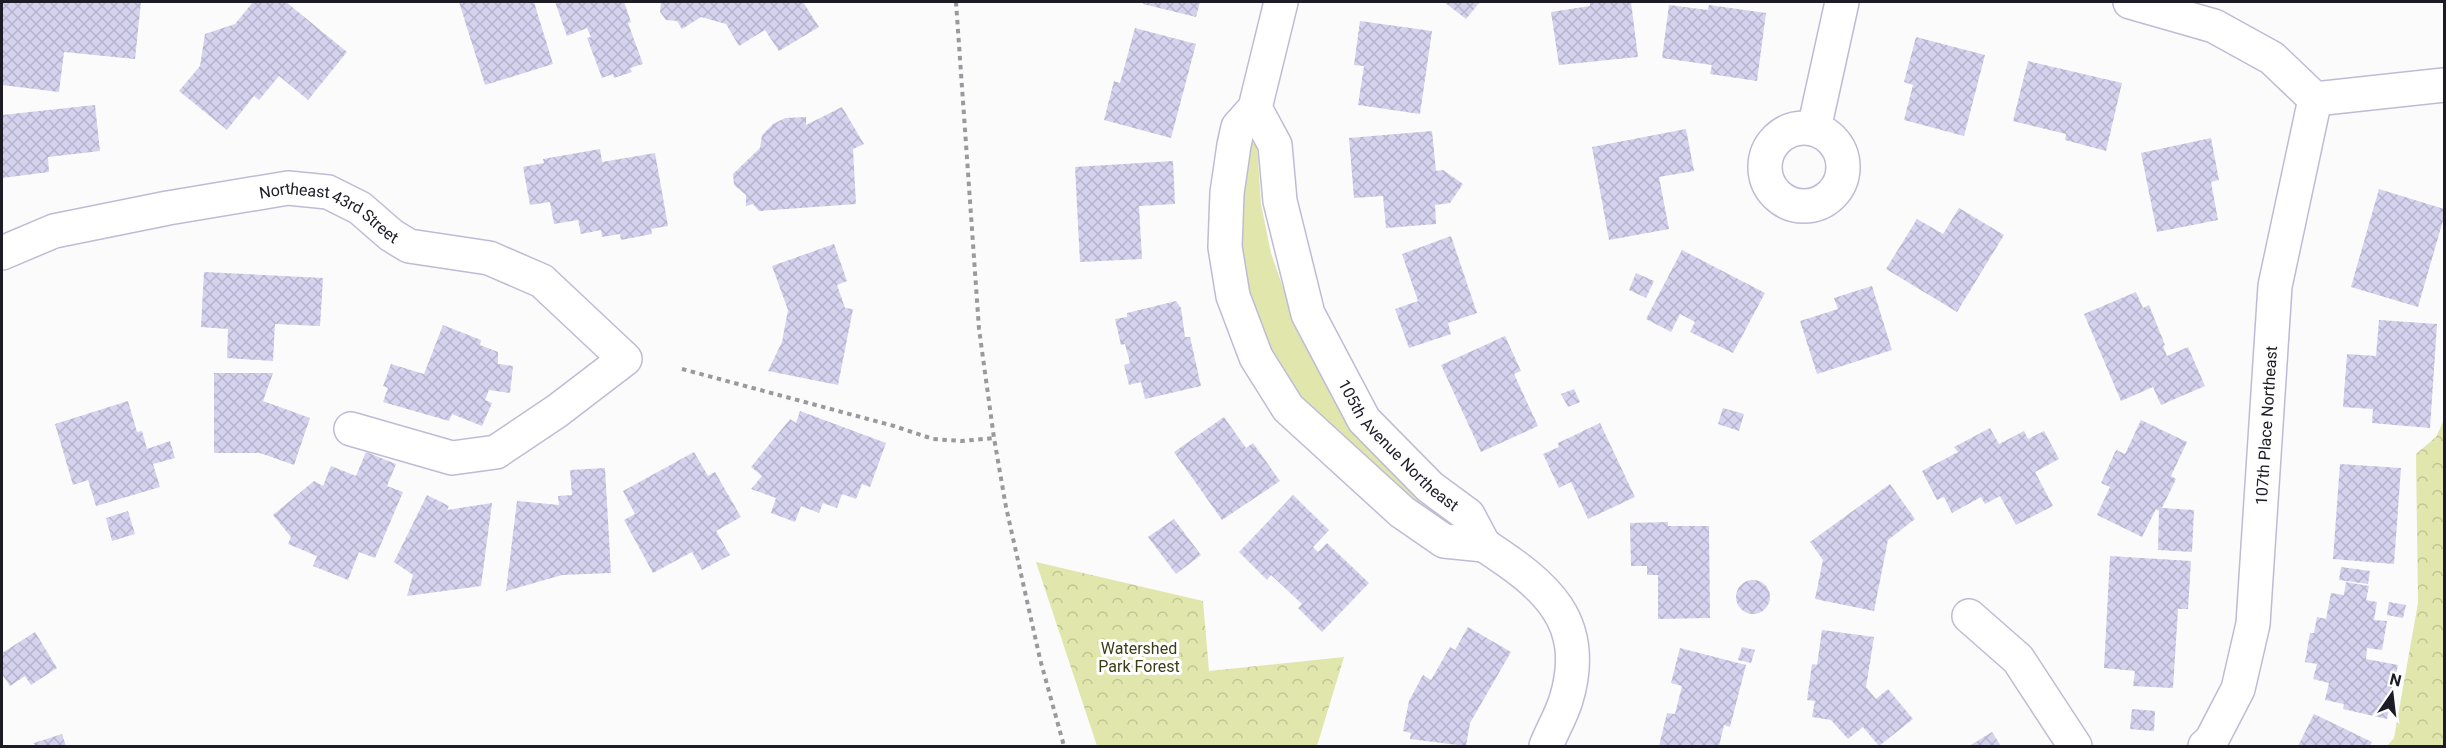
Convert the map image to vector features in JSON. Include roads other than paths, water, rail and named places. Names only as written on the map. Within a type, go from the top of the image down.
[{"type":"street","points":[[1281,2],[1255,108],[1238,127],[1233,145],[1227,193],[1225,246],[1233,296],[1256,357],[1288,408],[1402,512],[1443,541],[1484,545],[1524,571],[1555,601],[1568,623],[1574,655],[1566,700],[1546,747]]},
{"type":"street","points":[[1814,129],[1842,2]]},
{"type":"street","points":[[2130,2],[2214,26],[2272,58],[2315,99],[2445,85]]},
{"type":"street","name":"107th Place Northeast","points":[[2205,747],[2211,741],[2238,690],[2253,624],[2275,286],[2315,99]]},
{"type":"street","name":"105th Avenue Northeast","points":[[1255,108],[1275,145],[1280,201],[1308,314],[1365,420],[1430,487],[1468,515],[1484,545]]},
{"type":"street","name":"Northeast 43rd Street","points":[[2,253],[54,231],[168,208],[288,188],[328,192],[360,208],[391,235],[409,246],[489,258],[542,281],[625,359],[557,411],[496,452],[452,458],[351,429]]},
{"type":"street","points":[[1969,616],[2018,659],[2075,747]]},
{"type":"park label","name":"Watershed Park Forest","points":[[1139,657]]}]
